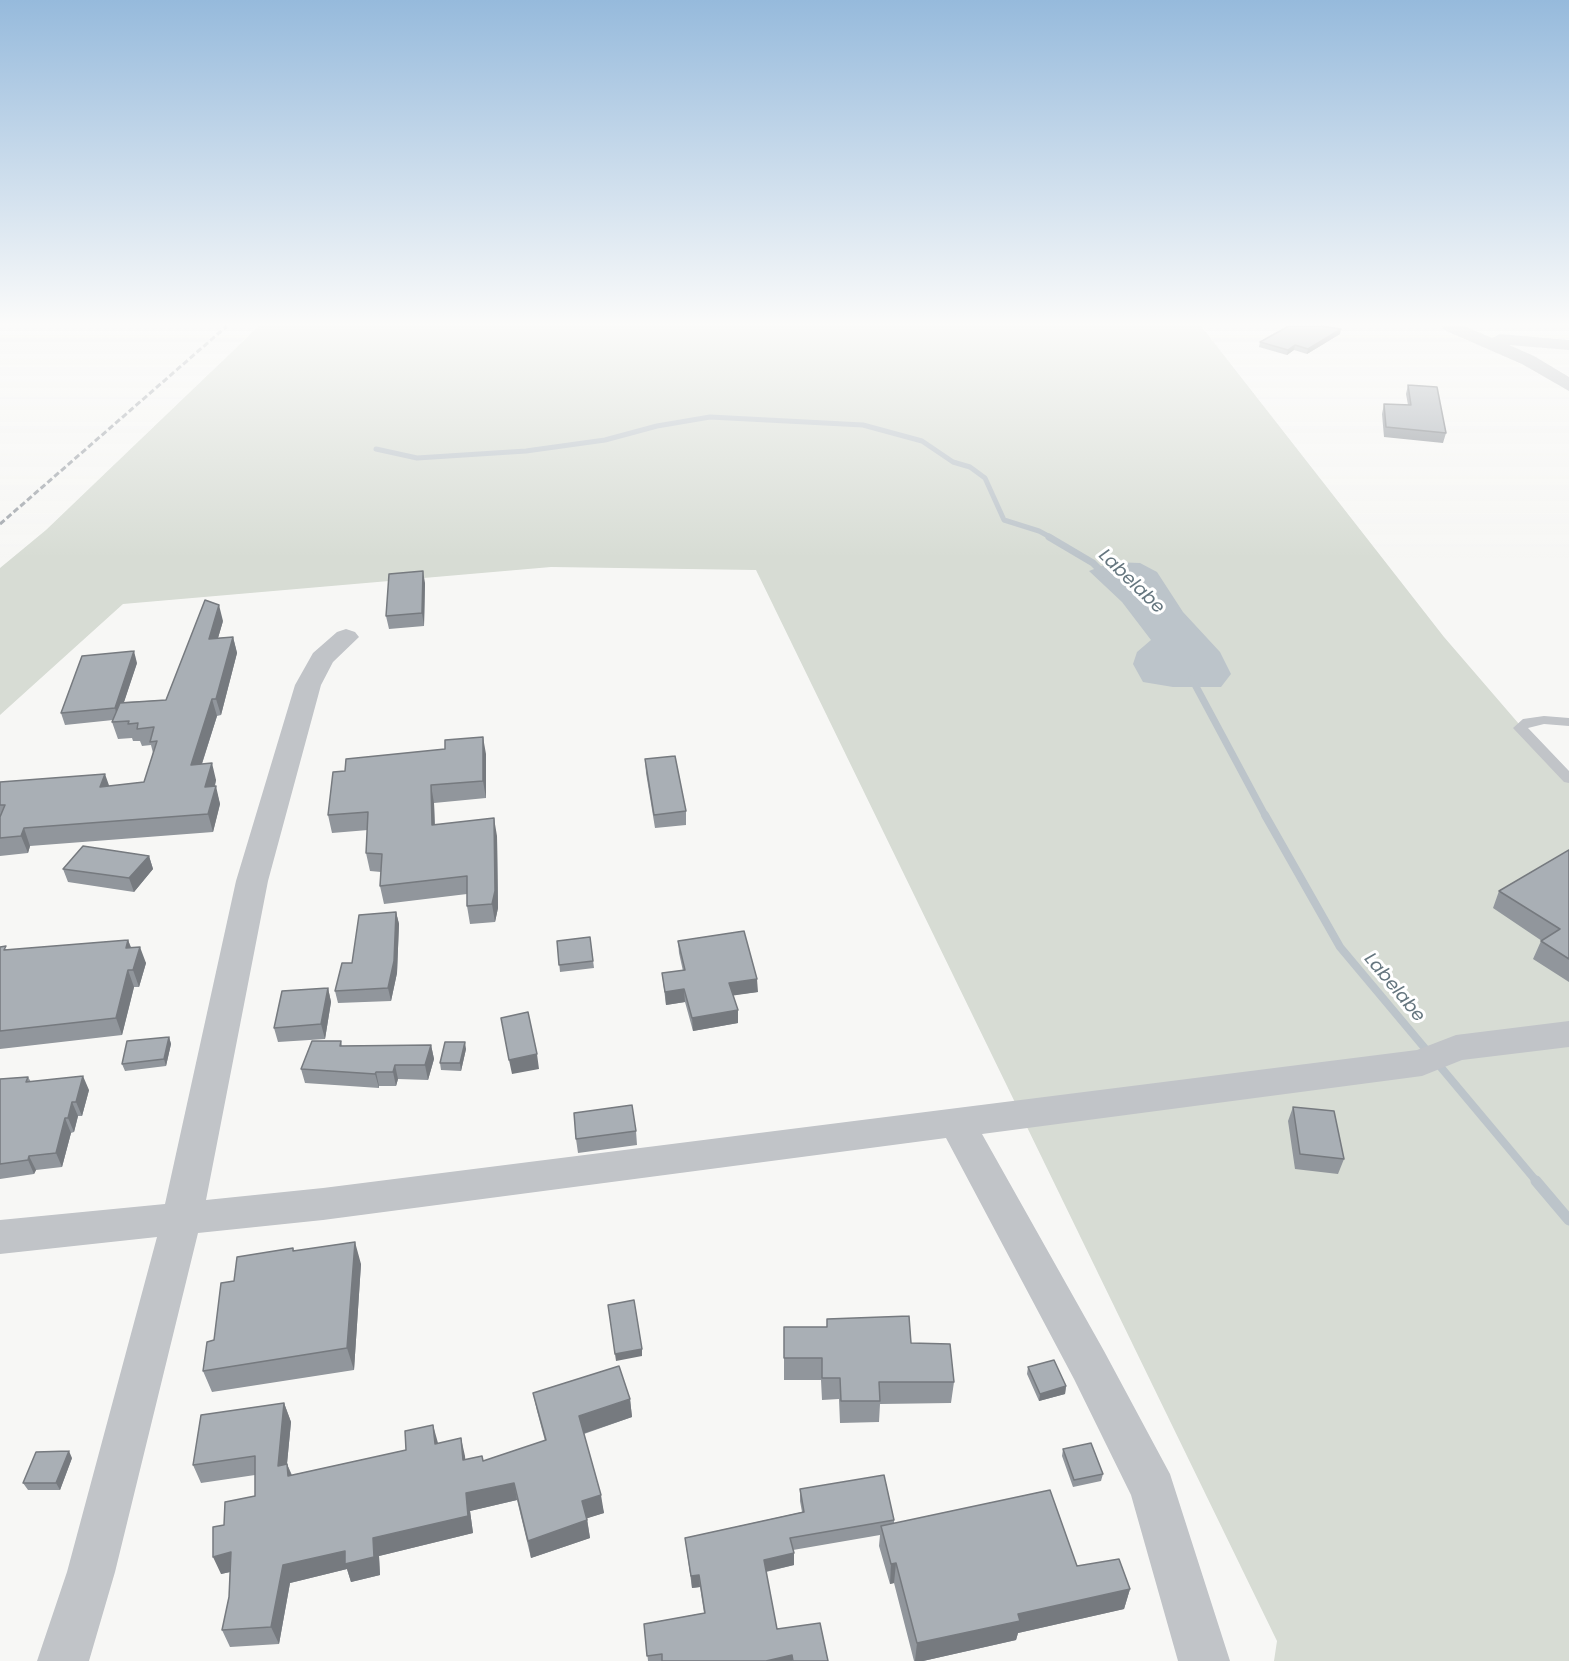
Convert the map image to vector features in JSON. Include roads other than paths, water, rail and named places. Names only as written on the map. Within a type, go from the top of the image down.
[{"type":"street","points":[[63,1661],[91,1572],[182,1219],[252,881],[299,712],[322,658],[346,637]]},
{"type":"street","points":[[0,1237],[323,1204],[1422,1063],[1456,1048],[1569,1034]]},
{"type":"street","points":[[957,1122],[1089,1365],[1153,1490],[1204,1661]]},
{"type":"lane","points":[[1569,722],[1544,720],[1528,722],[1521,728],[1569,779]]},
{"type":"water","points":[[1112,562],[1140,563],[1157,572],[1183,612],[1220,652],[1231,674],[1221,687],[1173,687],[1143,682],[1133,664],[1137,652],[1151,640],[1122,602],[1089,571]]},
{"type":"waterway","name":"Labelabe","points":[[376,449],[417,458],[526,451],[605,440],[657,426],[710,417],[863,425],[922,441],[953,462],[970,467],[985,478],[1004,520],[1039,531],[1052,538]]},
{"type":"waterway","name":"Labelabe","points":[[1049,537],[1093,563],[1104,574]]},
{"type":"waterway","name":"Labelabe","points":[[1192,679],[1266,817]]},
{"type":"waterway","name":"Labelabe","points":[[1265,815],[1340,947],[1537,1182]]},
{"type":"waterway","name":"Labelabe","points":[[1536,1181],[1569,1220]]},
{"type":"railway","points":[[0,524],[138,404]]}]
